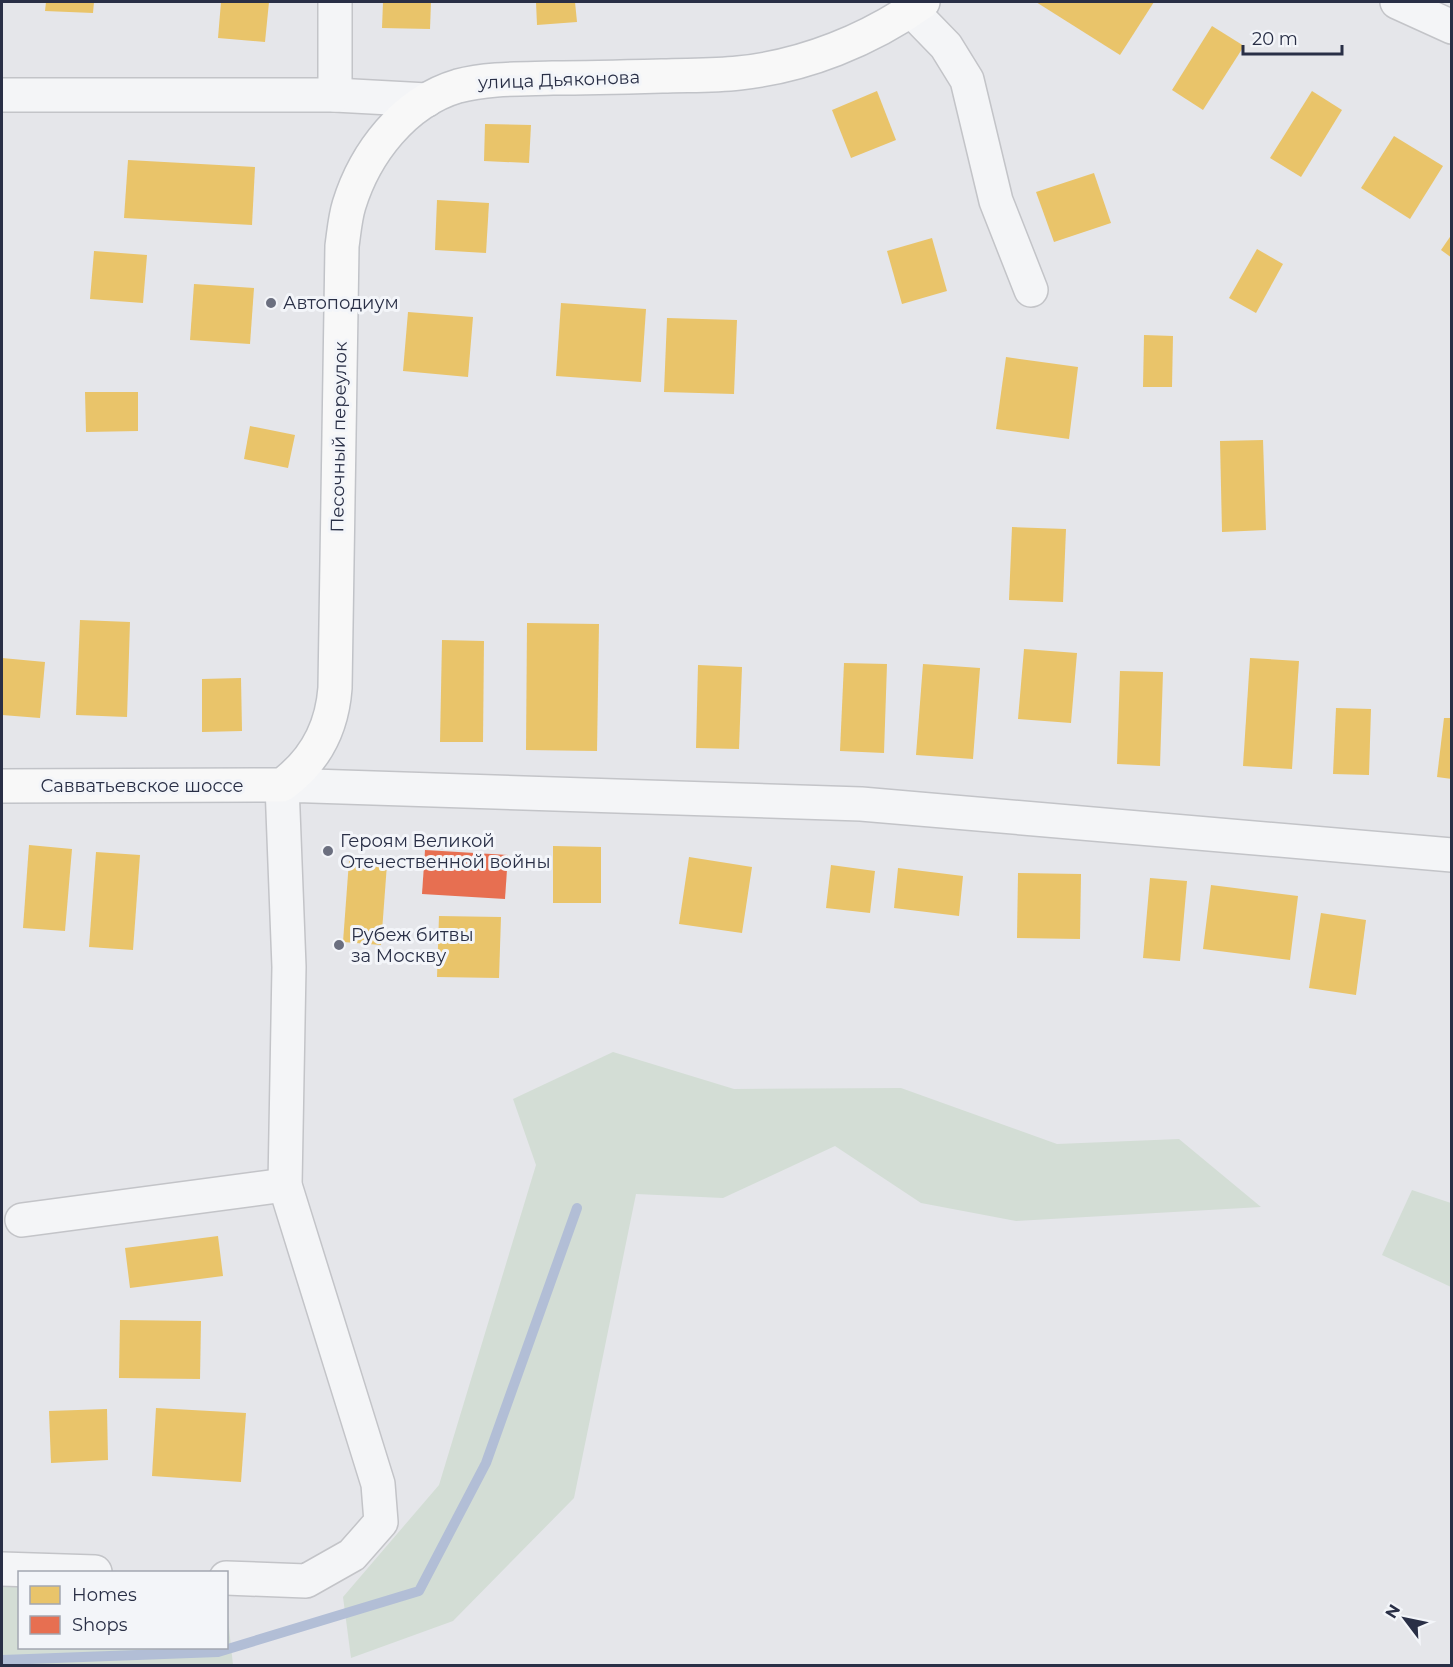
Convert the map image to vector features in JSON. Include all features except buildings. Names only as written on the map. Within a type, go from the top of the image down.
[{"type":"main road","name":"улица Дьяконова","points":[[427,100],[447,90],[479,82],[718,75],[764,70],[808,59],[851,43],[917,6]]},
{"type":"main road","name":"Песочный переулок","points":[[282,785],[306,765],[318,748],[330,719],[334,699],[342,246],[348,207],[362,171],[372,154],[397,124],[427,100]]},
{"type":"main road","name":"Савватьевское шоссе","points":[[2,786],[282,785]]},
{"type":"street","points":[[335,2],[335,95]]},
{"type":"street","points":[[1396,2],[1452,27]]},
{"type":"street","points":[[917,6],[967,80],[996,201],[1031,290]]},
{"type":"street","name":"улица Дьяконова","points":[[2,95],[335,95],[427,100]]},
{"type":"street","points":[[228,1578],[306,1581],[352,1555],[381,1521],[378,1484],[285,1185],[289,968],[282,785],[861,804],[1452,855]]},
{"type":"street","points":[[22,1220],[285,1185]]},
{"type":"street","points":[[2,1569],[64,1571]]},
{"type":"shaded area","points":[[613,1052],[734,1089],[901,1088],[1057,1144],[1179,1139],[1261,1207],[1016,1221],[921,1203],[835,1146],[723,1198],[636,1194],[574,1498],[453,1621],[351,1658],[343,1597],[439,1485],[536,1165],[513,1099]]},
{"type":"shaded area","points":[[1412,1190],[1451,1203],[1451,1287],[1382,1255]]},
{"type":"shaded area","points":[[2,1577],[18,1579],[18,1649],[228,1649],[228,1619],[233,1665],[2,1665]]},
{"type":"waterway","points":[[228,1649],[419,1591],[486,1463],[577,1208]]},
{"type":"waterway","points":[[2,1660],[218,1652],[228,1649]]},
{"type":"place","name":"Автоподиум","points":[[271,303]]},
{"type":"place","name":"Героям Великой Отечественной войны","points":[[328,851]]},
{"type":"place","name":"Рубеж битвы за Москву","points":[[339,945]]}]
